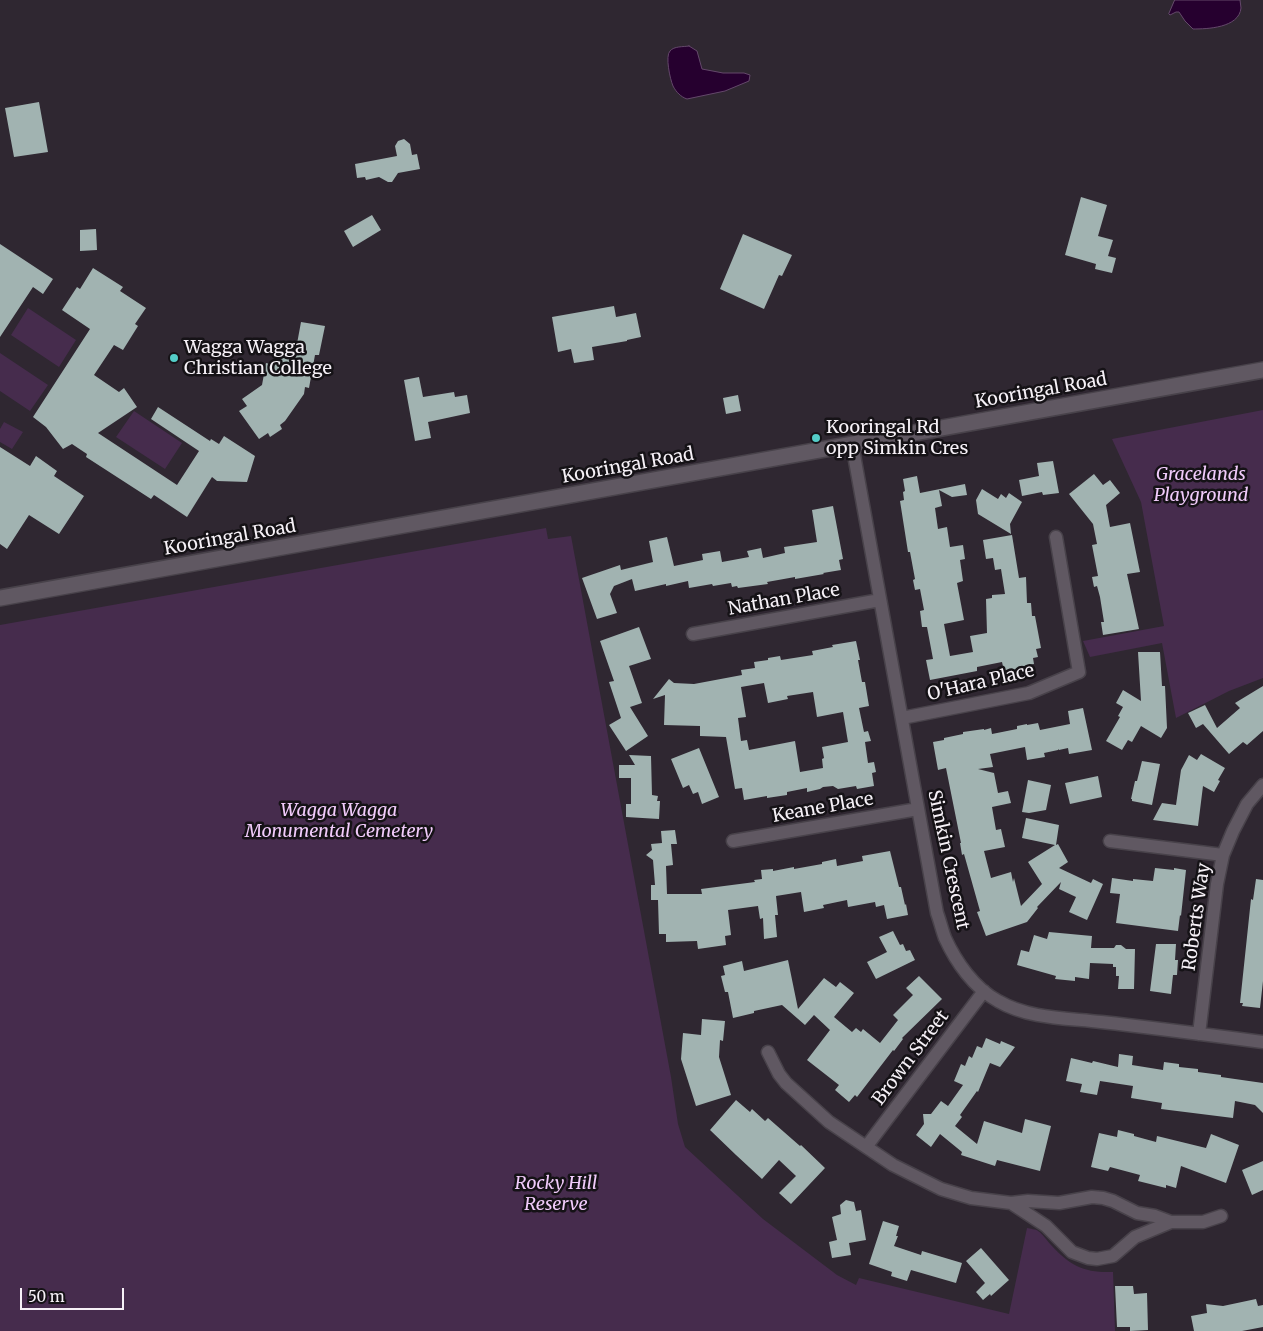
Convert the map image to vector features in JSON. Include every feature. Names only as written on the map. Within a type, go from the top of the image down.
[{"type":"main road","name":"Kooringal Road","points":[[0,598],[1263,370]]},
{"type":"street","name":"Simkin Crescent","points":[[852,444],[937,913],[955,958],[984,991],[998,1001],[1032,1014],[1263,1042]]},
{"type":"street","name":"O'Hara Place","points":[[902,718],[1029,693],[1079,672],[1056,537]]},
{"type":"street","name":"Nathan Place","points":[[693,634],[880,600]]},
{"type":"street","name":"Roberts Way","points":[[1199,1034],[1217,884],[1223,855],[1247,804],[1263,785]]},
{"type":"street","name":"Keane Place","points":[[733,841],[918,809]]},
{"type":"street","points":[[1110,841],[1223,855]]},
{"type":"street","name":"Brown Street","points":[[866,1147],[984,991]]},
{"type":"street","points":[[768,1052],[780,1074],[792,1090],[829,1122],[893,1165],[941,1189],[971,1198],[1011,1203],[1028,1201],[1059,1203],[1084,1198],[1097,1198],[1113,1201],[1137,1213],[1155,1216],[1171,1222],[1203,1222],[1221,1216]]},
{"type":"street","points":[[1011,1203],[1046,1226],[1072,1252],[1088,1258],[1097,1259],[1113,1256],[1134,1237],[1171,1222]]},
{"type":"green space","points":[[28,308],[76,340],[59,367],[11,335]]},
{"type":"green space","points":[[0,353],[48,385],[30,411],[0,391]]},
{"type":"green space","name":"Gracelands Playground","points":[[1263,410],[1263,678],[1229,691],[1176,718],[1162,643],[1090,657],[1083,641],[1164,626],[1141,502],[1112,439]]},
{"type":"green space","points":[[134,411],[182,443],[165,469],[116,437]]},
{"type":"green space","points":[[4,422],[23,432],[12,449],[0,442],[0,429]]},
{"type":"green space","points":[[546,528],[548,539],[571,536],[671,1077],[678,1124],[685,1147],[763,1219],[837,1275],[856,1285],[859,1278],[1009,1314],[1027,1228],[1037,1230],[1058,1252],[1079,1267],[1094,1271],[1113,1272],[1115,1331],[0,1331],[0,625]]},
{"type":"shaded area","points":[[1175,0],[1240,0],[1241,8],[1235,20],[1229,23],[1214,28],[1193,29],[1179,12],[1169,14]]},
{"type":"shaded area","points":[[689,46],[697,51],[702,69],[723,73],[744,73],[750,75],[749,81],[725,91],[687,99],[683,97],[673,86],[669,73],[668,58],[672,49]]},
{"type":"building","points":[[39,102],[48,152],[14,157],[5,108]]},
{"type":"building","points":[[404,139],[410,144],[412,155],[417,154],[420,169],[398,173],[392,182],[379,177],[366,180],[365,177],[357,178],[355,164],[397,156],[395,146],[398,141]]},
{"type":"building","points":[[1081,197],[1107,205],[1098,236],[1113,240],[1108,256],[1116,258],[1112,273],[1095,269],[1096,264],[1065,255]]},
{"type":"building","points":[[372,215],[381,230],[353,247],[344,231]]},
{"type":"building","points":[[96,229],[97,250],[80,251],[80,230]]},
{"type":"building","points":[[743,234],[792,255],[782,276],[779,275],[764,309],[720,289]]},
{"type":"building","points":[[0,244],[53,279],[43,294],[33,287],[0,337]]},
{"type":"building","points":[[93,268],[123,287],[120,291],[146,308],[135,324],[138,326],[123,350],[114,345],[94,375],[119,392],[124,388],[137,407],[98,433],[177,485],[199,451],[151,419],[158,407],[210,441],[211,439],[219,444],[224,436],[255,456],[247,482],[217,481],[212,477],[187,517],[154,495],[151,499],[86,457],[87,454],[72,444],[63,449],[46,427],[33,417],[90,329],[62,310],[77,287],[80,289]]},
{"type":"building","points":[[614,306],[616,317],[636,313],[641,337],[592,347],[594,360],[574,363],[571,349],[558,352],[552,317]]},
{"type":"building","points":[[301,322],[325,326],[319,355],[315,355],[309,388],[305,387],[304,394],[285,421],[280,425],[282,429],[270,437],[268,433],[259,439],[239,411],[247,406],[242,399],[262,385],[266,363],[274,365],[276,356],[294,360]]},
{"type":"building","points":[[419,377],[423,397],[454,392],[455,397],[467,395],[470,413],[428,422],[431,438],[415,441],[404,380]]},
{"type":"building","points":[[738,395],[741,411],[726,414],[723,398]]},
{"type":"building","points":[[0,447],[30,466],[36,456],[57,471],[54,476],[84,496],[59,534],[29,515],[7,549],[0,544]]},
{"type":"building","points":[[1053,461],[1059,493],[1043,495],[1042,492],[1022,496],[1019,480],[1039,476],[1037,463]]},
{"type":"building","points":[[1094,474],[1103,485],[1110,480],[1120,493],[1106,505],[1110,527],[1130,523],[1140,572],[1127,574],[1139,629],[1103,635],[1101,622],[1104,622],[1100,597],[1097,586],[1094,587],[1092,577],[1098,576],[1092,545],[1097,544],[1093,524],[1069,494]]},
{"type":"building","points":[[917,476],[920,493],[965,484],[967,495],[952,497],[939,490],[942,506],[935,508],[938,529],[947,527],[950,547],[963,545],[965,559],[960,560],[963,581],[957,583],[964,620],[944,624],[950,656],[973,652],[970,636],[987,633],[986,599],[992,598],[992,595],[1005,594],[1001,569],[995,570],[993,558],[986,559],[983,540],[1012,535],[1019,578],[1026,577],[1027,603],[1031,603],[1032,616],[1035,616],[1041,648],[1036,649],[1038,657],[1033,658],[1034,664],[1019,667],[1020,669],[1004,671],[1002,662],[977,667],[977,671],[930,680],[926,660],[933,659],[927,627],[922,627],[920,611],[924,610],[920,589],[915,590],[913,580],[915,579],[910,552],[908,552],[900,501],[904,500],[903,479]]},
{"type":"building","points":[[982,489],[998,499],[1001,494],[1006,498],[1009,493],[1022,502],[1010,524],[1011,534],[978,514],[976,500]]},
{"type":"building","points":[[833,506],[843,559],[839,560],[841,570],[738,588],[737,586],[732,587],[731,583],[689,588],[688,581],[635,591],[632,579],[614,586],[610,594],[617,613],[597,619],[582,578],[620,565],[621,570],[653,562],[649,541],[667,537],[674,566],[703,560],[702,554],[720,551],[722,562],[749,557],[747,551],[761,548],[763,558],[785,553],[784,547],[817,542],[812,510]]},
{"type":"building","points":[[639,627],[651,659],[629,666],[642,703],[630,707],[648,736],[626,751],[609,725],[621,718],[609,682],[614,681],[600,641]]},
{"type":"building","points":[[856,641],[862,682],[865,682],[869,706],[859,708],[864,732],[868,731],[871,741],[865,742],[868,763],[874,762],[876,772],[872,773],[874,786],[857,789],[856,786],[838,789],[833,786],[807,792],[807,788],[787,792],[787,795],[744,800],[742,788],[735,789],[726,737],[700,736],[700,726],[664,725],[665,695],[653,699],[669,679],[674,683],[694,684],[742,675],[741,670],[755,668],[754,662],[780,656],[781,660],[813,655],[812,651],[833,647],[832,645]],"holes":[[[764,683],[768,703],[788,699],[787,696],[813,692],[817,717],[843,712],[848,742],[822,747],[823,768],[800,772],[795,741],[749,750],[747,740],[741,741],[738,718],[746,717],[741,687]]]},
{"type":"building","points":[[1138,652],[1160,652],[1162,686],[1165,686],[1167,728],[1161,738],[1141,726],[1132,742],[1128,740],[1122,750],[1106,741],[1120,717],[1118,716],[1123,707],[1116,703],[1123,690],[1141,701]]},
{"type":"building","points":[[1263,686],[1263,731],[1247,745],[1243,742],[1229,754],[1203,724],[1196,728],[1188,713],[1205,705],[1217,728],[1240,708],[1235,703]]},
{"type":"building","points":[[1083,708],[1092,750],[1069,754],[1068,748],[1058,749],[1044,753],[1045,757],[1027,760],[1025,747],[990,754],[993,767],[978,769],[994,773],[998,793],[1008,791],[1011,803],[992,807],[996,830],[1001,829],[1005,847],[984,851],[991,878],[1011,872],[1021,906],[1042,884],[1028,862],[1055,845],[1022,838],[1026,818],[1059,825],[1056,845],[1058,844],[1068,862],[1059,868],[1091,883],[1093,879],[1103,884],[1087,920],[1069,912],[1076,897],[1059,889],[1061,882],[1037,907],[1027,922],[986,936],[977,912],[980,911],[964,854],[962,855],[946,768],[938,770],[933,742],[963,734],[963,732],[991,728],[992,734],[1017,729],[1017,726],[1027,724],[1038,723],[1040,730],[1070,724],[1068,711]]},
{"type":"building","points":[[699,748],[719,797],[702,804],[698,792],[693,794],[689,785],[683,788],[671,759]]},
{"type":"building","points":[[1201,754],[1225,768],[1214,792],[1203,786],[1198,826],[1153,820],[1162,803],[1176,805],[1181,770],[1189,755],[1197,760]]},
{"type":"building","points":[[629,755],[651,756],[652,795],[658,796],[657,801],[660,801],[659,819],[626,817],[626,804],[631,804],[631,778],[619,778],[619,765],[635,765]]},
{"type":"building","points":[[1142,761],[1160,764],[1152,805],[1132,801],[1131,799]]},
{"type":"building","points":[[1098,776],[1102,797],[1070,804],[1065,783]]},
{"type":"building","points":[[1028,780],[1051,785],[1046,810],[1029,813],[1022,812]]},
{"type":"building","points":[[675,830],[677,844],[671,844],[673,865],[666,866],[667,894],[702,894],[701,889],[755,882],[754,880],[762,879],[761,870],[773,869],[773,871],[794,867],[794,869],[822,864],[822,862],[836,859],[837,866],[863,861],[862,856],[890,851],[908,915],[887,919],[884,905],[876,907],[875,902],[848,907],[847,900],[823,905],[824,908],[804,912],[801,892],[776,896],[778,915],[775,915],[777,937],[764,939],[763,918],[760,919],[758,906],[728,910],[731,935],[725,936],[726,945],[698,949],[697,941],[666,942],[666,934],[659,934],[658,900],[651,900],[651,885],[655,885],[653,860],[646,855],[652,850],[651,844],[662,843],[661,831]]},
{"type":"building","points":[[1155,868],[1186,870],[1178,931],[1116,923],[1120,894],[1110,893],[1112,878],[1153,881]]},
{"type":"building","points":[[1256,879],[1263,880],[1263,981],[1260,1008],[1242,1006],[1243,1003],[1240,1003],[1251,899],[1253,900]]},
{"type":"building","points":[[893,931],[900,945],[903,944],[906,951],[910,950],[915,960],[876,979],[867,962],[887,952],[879,937]]},
{"type":"building","points":[[1049,932],[1092,936],[1091,948],[1114,948],[1116,945],[1121,945],[1126,949],[1135,949],[1134,989],[1118,989],[1119,976],[1116,976],[1116,967],[1113,967],[1113,964],[1090,963],[1089,979],[1075,977],[1075,981],[1055,979],[1056,976],[1017,965],[1021,950],[1029,952],[1034,935],[1047,939]]},
{"type":"building","points":[[1156,944],[1176,944],[1175,960],[1178,960],[1177,975],[1173,975],[1171,994],[1150,991]]},
{"type":"building","points":[[788,960],[798,1009],[824,978],[836,987],[840,982],[854,993],[834,1017],[852,1032],[856,1028],[861,1032],[863,1029],[880,1043],[898,1020],[893,1015],[913,995],[906,988],[919,976],[942,999],[902,1038],[894,1051],[857,1097],[855,1095],[849,1102],[835,1090],[839,1085],[807,1060],[830,1030],[814,1015],[805,1025],[782,1005],[733,1018],[728,992],[725,992],[721,976],[725,975],[723,966],[742,961],[744,971]]},
{"type":"building","points":[[702,1019],[725,1021],[723,1041],[720,1040],[719,1057],[731,1095],[696,1106],[681,1059],[683,1033],[701,1035]]},
{"type":"building","points":[[986,1038],[1000,1044],[1001,1041],[1015,1047],[1000,1067],[990,1063],[978,1092],[960,1115],[962,1117],[955,1126],[977,1144],[984,1121],[1022,1133],[1025,1119],[1051,1126],[1040,1171],[997,1160],[995,1166],[961,1155],[962,1152],[940,1134],[931,1147],[916,1135],[924,1124],[923,1114],[931,1114],[941,1101],[948,1106],[963,1085],[954,1081],[961,1064],[965,1066],[969,1056],[972,1058],[977,1046],[982,1048]]},
{"type":"building","points":[[1119,1054],[1133,1056],[1132,1065],[1163,1070],[1164,1062],[1179,1064],[1179,1067],[1198,1069],[1198,1072],[1263,1083],[1263,1113],[1255,1105],[1235,1101],[1233,1118],[1161,1109],[1162,1103],[1131,1098],[1133,1086],[1100,1081],[1097,1095],[1080,1092],[1082,1084],[1066,1081],[1071,1058],[1118,1067]]},
{"type":"building","points":[[736,1100],[750,1112],[752,1109],[765,1121],[768,1118],[825,1168],[791,1204],[779,1193],[796,1176],[779,1160],[762,1179],[710,1130]]},
{"type":"building","points":[[1118,1130],[1156,1142],[1157,1136],[1206,1148],[1211,1134],[1239,1145],[1226,1183],[1181,1166],[1176,1188],[1166,1185],[1166,1188],[1138,1181],[1140,1175],[1110,1167],[1108,1171],[1091,1167],[1099,1133],[1117,1137]]},
{"type":"building","points":[[1263,1161],[1263,1190],[1252,1195],[1242,1170]]},
{"type":"building","points":[[846,1200],[854,1202],[856,1211],[861,1210],[866,1240],[849,1243],[851,1255],[832,1258],[829,1242],[837,1240],[832,1217],[841,1214],[840,1205]]},
{"type":"building","points":[[883,1221],[899,1226],[894,1246],[921,1255],[922,1251],[962,1263],[956,1283],[911,1270],[907,1281],[891,1276],[892,1272],[869,1264]]},
{"type":"building","points":[[981,1248],[1009,1280],[991,1296],[990,1294],[983,1300],[976,1292],[985,1283],[966,1261]]},
{"type":"building","points":[[1115,1286],[1133,1286],[1134,1294],[1147,1293],[1148,1330],[1130,1331],[1130,1327],[1117,1327]]},
{"type":"building","points":[[1256,1299],[1258,1306],[1263,1305],[1263,1327],[1242,1331],[1194,1331],[1191,1316],[1207,1313],[1206,1304],[1223,1306]]},
{"type":"place","name":"Wagga Wagga Christian College","points":[[174,358]]},
{"type":"place","name":"Kooringal Rd opp Simkin Cres","points":[[816,438]]},
{"type":"park label","name":"Wagga Wagga Monumental Cemetery","points":[[339,821]]},
{"type":"park label","name":"Rocky Hill Reserve","points":[[556,1194]]}]
